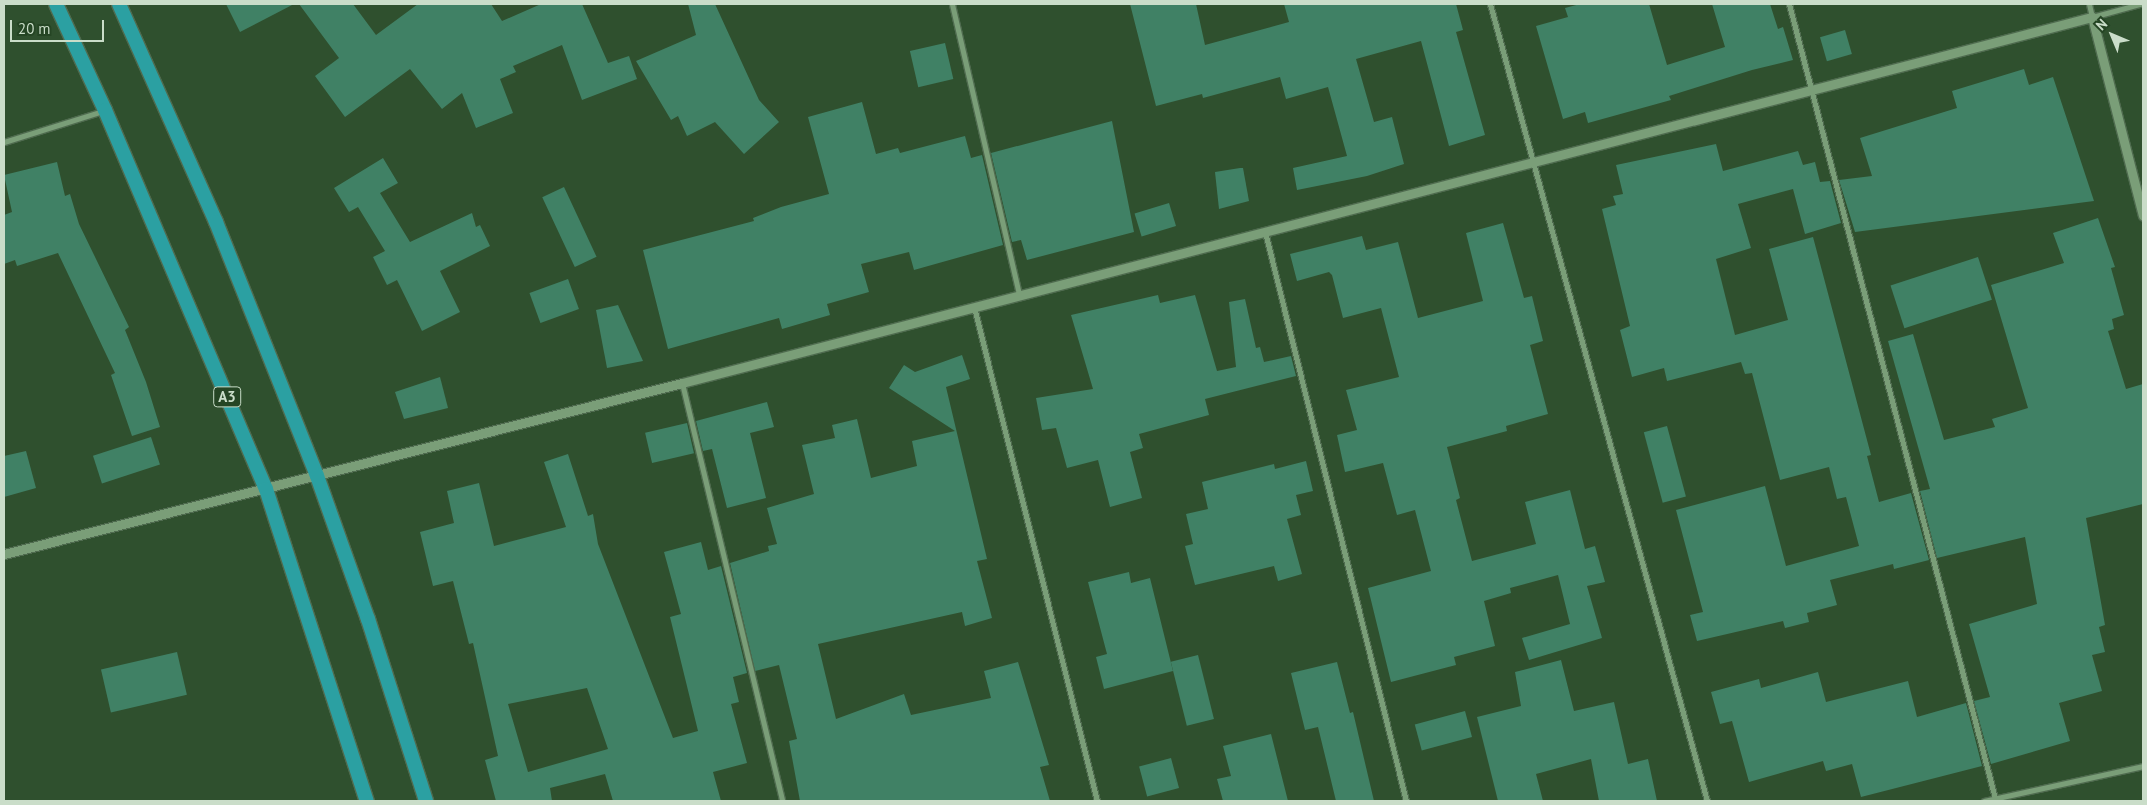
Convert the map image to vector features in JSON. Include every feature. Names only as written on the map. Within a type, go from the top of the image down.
[{"type":"highway","name":"A3","points":[[56,4],[105,110],[266,489],[368,801]]},
{"type":"highway","points":[[119,4],[216,222],[317,476],[368,619],[426,801]]},
{"type":"street","points":[[952,4],[1019,294]]},
{"type":"street","points":[[1490,4],[1707,801]]},
{"type":"street","points":[[1789,4],[1995,798]]},
{"type":"street","points":[[2088,4],[2143,216]]},
{"type":"street","points":[[4,554],[682,383],[2140,4]]},
{"type":"street","points":[[4,142],[105,110]]},
{"type":"street","points":[[1265,232],[1406,801]]},
{"type":"street","points":[[974,306],[1098,801]]},
{"type":"street","points":[[682,383],[782,801]]},
{"type":"street","points":[[1984,801],[2143,766]]},
{"type":"building","points":[[226,4],[294,4],[240,32]]},
{"type":"building","points":[[299,4],[353,4],[376,35],[418,4],[491,4],[502,21],[541,4],[582,4],[608,63],[629,56],[637,79],[582,100],[562,45],[513,66],[516,72],[500,79],[513,113],[476,128],[462,93],[442,109],[410,69],[345,117],[315,76],[339,58]]},
{"type":"building","points":[[688,4],[715,4],[759,100],[779,122],[744,154],[715,122],[687,136],[678,116],[671,120],[636,61],[696,35]]},
{"type":"building","points":[[1130,4],[1196,4],[1205,45],[1289,22],[1284,4],[1456,4],[1463,30],[1456,32],[1485,135],[1449,146],[1421,41],[1356,59],[1374,122],[1392,117],[1404,164],[1367,176],[1297,190],[1293,168],[1347,156],[1328,87],[1286,99],[1280,77],[1203,98],[1202,94],[1156,106]]},
{"type":"building","points":[[1580,4],[1649,4],[1667,65],[1725,47],[1712,4],[1770,4],[1778,29],[1783,27],[1793,60],[1752,70],[1669,96],[1671,100],[1588,123],[1585,112],[1563,119],[1536,26],[1568,17],[1565,8]]},
{"type":"building","points":[[1845,30],[1852,54],[1827,61],[1820,37]]},
{"type":"building","points":[[945,43],[953,79],[918,87],[910,51]]},
{"type":"building","points":[[2024,69],[2029,85],[2053,77],[2094,201],[1855,232],[1839,180],[1872,176],[1860,138],[1957,108],[1952,91]]},
{"type":"building","points":[[862,102],[876,154],[898,148],[900,153],[965,136],[971,158],[982,155],[1003,245],[914,270],[909,252],[861,264],[869,292],[827,304],[830,315],[782,329],[779,318],[668,349],[643,250],[754,221],[753,218],[781,207],[829,194],[808,117]]},
{"type":"building","points":[[1112,121],[1134,232],[1027,260],[1021,240],[1012,242],[991,153]]},
{"type":"building","points":[[1716,144],[1723,171],[1798,151],[1803,165],[1815,162],[1820,182],[1830,181],[1841,223],[1805,234],[1793,189],[1738,204],[1751,248],[1716,259],[1735,335],[1788,320],[1769,249],[1813,237],[1871,455],[1867,456],[1879,502],[1911,493],[1929,560],[1894,569],[1893,564],[1830,580],[1837,605],[1807,613],[1809,622],[1785,628],[1783,621],[1697,641],[1690,615],[1703,612],[1676,510],[1765,486],[1786,566],[1859,546],[1846,497],[1837,499],[1829,467],[1780,480],[1752,373],[1745,374],[1741,362],[1667,381],[1664,368],[1632,377],[1620,330],[1630,326],[1602,209],[1616,205],[1613,196],[1623,194],[1616,165]]},
{"type":"building","points":[[383,158],[398,183],[380,193],[410,242],[472,213],[476,227],[480,225],[490,246],[440,271],[460,312],[422,331],[397,280],[387,285],[373,257],[385,251],[358,207],[349,212],[334,188]]},
{"type":"building","points":[[57,162],[65,196],[70,194],[79,224],[129,327],[125,330],[146,382],[160,427],[132,436],[111,375],[115,373],[58,253],[17,266],[15,260],[4,264],[4,215],[12,212],[4,175]]},
{"type":"building","points":[[1243,168],[1249,201],[1219,209],[1215,172]]},
{"type":"building","points":[[564,187],[597,257],[575,267],[542,197]]},
{"type":"building","points":[[1169,203],[1176,226],[1142,236],[1135,214]]},
{"type":"building","points":[[2098,218],[2115,267],[2111,268],[2124,315],[2112,319],[2114,329],[2108,331],[2126,389],[2143,384],[2143,504],[2086,518],[2105,625],[2099,627],[2105,652],[2092,655],[2102,691],[2059,703],[2070,741],[1991,764],[1974,701],[1990,697],[1969,624],[2037,604],[2025,537],[1937,558],[1920,491],[1930,489],[1888,341],[1913,334],[1944,440],[1995,427],[1992,419],[2028,408],[1991,285],[2064,263],[2053,233]]},
{"type":"building","points":[[1503,223],[1524,298],[1532,296],[1543,341],[1530,345],[1548,414],[1506,426],[1507,431],[1447,447],[1460,498],[1456,500],[1472,561],[1536,544],[1525,502],[1570,490],[1585,549],[1595,546],[1605,582],[1587,586],[1602,638],[1529,660],[1522,638],[1570,624],[1558,575],[1510,588],[1511,593],[1484,601],[1495,646],[1454,657],[1456,665],[1391,682],[1368,588],[1431,571],[1415,510],[1397,515],[1383,463],[1345,472],[1337,435],[1357,430],[1346,390],[1399,377],[1381,308],[1343,318],[1332,275],[1329,272],[1297,281],[1290,254],[1362,236],[1366,250],[1398,242],[1418,318],[1483,301],[1466,233]]},
{"type":"building","points":[[1978,257],[1992,300],[1904,328],[1891,285]]},
{"type":"building","points":[[568,279],[579,309],[540,323],[529,293]]},
{"type":"building","points":[[1158,295],[1160,303],[1195,295],[1217,371],[1236,367],[1229,302],[1245,299],[1256,348],[1260,347],[1264,362],[1291,356],[1296,376],[1205,399],[1209,415],[1139,434],[1143,448],[1130,452],[1142,498],[1110,507],[1098,460],[1067,468],[1056,428],[1042,430],[1036,398],[1093,389],[1071,315]]},
{"type":"building","points":[[618,305],[643,361],[607,368],[596,310]]},
{"type":"building","points":[[962,355],[970,379],[946,387],[987,559],[977,561],[992,618],[965,626],[962,612],[818,644],[836,719],[904,694],[911,715],[991,698],[984,671],[1018,662],[1049,765],[1040,767],[1050,801],[800,801],[789,741],[797,739],[779,665],[755,671],[730,563],[769,551],[768,546],[777,544],[767,508],[814,494],[802,445],[835,438],[832,425],[857,419],[871,478],[917,466],[912,441],[955,431],[889,388],[904,365],[915,372]]},
{"type":"building","points":[[440,377],[448,408],[404,419],[395,392]]},
{"type":"building","points":[[767,402],[774,427],[750,433],[766,498],[727,508],[712,449],[703,451],[696,421]]},
{"type":"building","points":[[687,423],[694,453],[652,463],[645,433]]},
{"type":"building","points":[[1667,426],[1686,497],[1663,503],[1644,432]]},
{"type":"building","points":[[151,437],[160,465],[102,483],[93,456]]},
{"type":"building","points":[[26,451],[36,488],[4,497],[4,456]]},
{"type":"building","points":[[568,454],[588,516],[593,514],[598,544],[673,738],[698,731],[670,617],[681,614],[664,552],[701,542],[708,570],[721,566],[747,673],[733,677],[739,702],[731,704],[747,763],[713,772],[721,801],[613,801],[605,774],[550,788],[552,801],[496,801],[485,760],[498,756],[473,643],[469,644],[453,581],[433,586],[420,532],[454,523],[447,491],[479,483],[494,546],[566,527],[544,462]],"holes":[[[587,688],[608,749],[528,772],[508,704]]]},
{"type":"building","points":[[1306,461],[1313,491],[1296,495],[1301,515],[1287,519],[1302,574],[1278,581],[1274,566],[1195,585],[1185,546],[1193,544],[1186,514],[1208,509],[1202,482],[1274,464],[1275,469]]},
{"type":"building","points":[[1129,572],[1131,583],[1150,578],[1173,671],[1104,689],[1096,657],[1107,654],[1088,582]]},
{"type":"building","points":[[177,652],[187,695],[111,712],[101,670]]},
{"type":"building","points":[[1198,655],[1214,719],[1187,726],[1171,662]]},
{"type":"building","points":[[1561,660],[1574,711],[1614,702],[1628,764],[1648,759],[1657,801],[1599,801],[1591,759],[1536,774],[1543,801],[1498,801],[1477,717],[1521,706],[1515,672]]},
{"type":"building","points":[[1337,662],[1350,713],[1353,712],[1374,801],[1336,801],[1318,727],[1305,730],[1291,673]]},
{"type":"building","points":[[1818,672],[1826,702],[1908,681],[1917,717],[1966,703],[1982,766],[1861,797],[1852,764],[1826,771],[1823,761],[1749,782],[1732,721],[1720,724],[1711,692],[1759,679],[1761,688]]},
{"type":"building","points":[[1465,711],[1472,737],[1422,751],[1415,724]]},
{"type":"building","points":[[1271,734],[1288,801],[1223,801],[1217,779],[1231,776],[1223,746]]},
{"type":"building","points":[[1171,758],[1179,788],[1147,796],[1139,767]]}]
